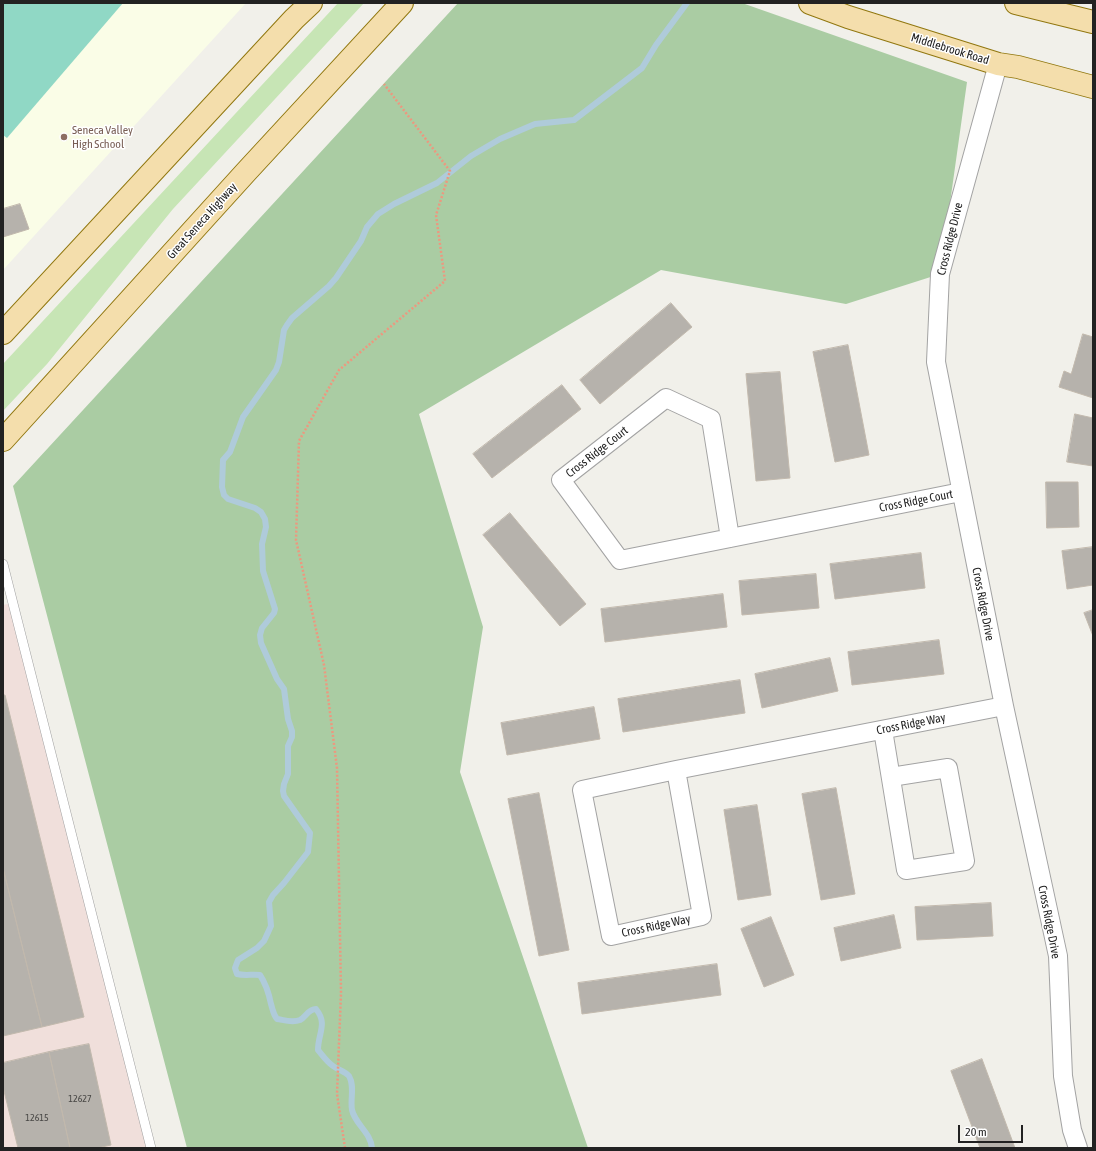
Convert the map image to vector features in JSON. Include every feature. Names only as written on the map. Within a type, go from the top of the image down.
[{"type":"main road","points":[[3,333],[311,3]]},
{"type":"main road","name":"Great Seneca Highway","points":[[3,440],[246,172],[402,3]]},
{"type":"main road","name":"Middlebrook Road","points":[[810,3],[848,17],[998,64],[1018,67],[1093,87]]},
{"type":"main road","points":[[1016,3],[1093,22]]},
{"type":"street","name":"Cross Ridge Drive","points":[[998,64],[940,274],[936,362],[1004,706],[1058,956],[1063,1076],[1072,1130],[1078,1148]]},
{"type":"street","name":"Cross Ridge Court","points":[[730,538],[711,419],[666,398],[561,480],[620,560],[961,492]]},
{"type":"street","name":"Cross Ridge Way","points":[[676,770],[702,916],[611,936],[582,790],[676,770],[1004,706]]},
{"type":"street","points":[[882,730],[906,870],[965,861],[948,768],[891,777]]},
{"type":"lane","points":[[3,564],[8,604],[151,1148]]},
{"type":"path","points":[[345,1148],[337,1094],[341,993],[337,768],[324,665],[296,540],[299,441],[339,370],[445,281],[436,215],[450,171],[384,84]]},
{"type":"shaded area","name":"Seneca Valley High School","points":[[3,3],[246,3],[3,270]]},
{"type":"shaded area","points":[[12,603],[151,1148],[3,1148],[3,605]]},
{"type":"green space","points":[[3,3],[123,3],[7,138],[3,135]]},
{"type":"green space","points":[[338,3],[364,3],[173,209],[47,364],[3,411],[3,364]]},
{"type":"green space","points":[[458,3],[742,3],[967,82],[940,274],[846,304],[661,270],[419,414],[483,627],[460,772],[588,1148],[187,1148],[13,486]]},
{"type":"building","points":[[20,204],[29,229],[3,237],[3,209]]},
{"type":"building","points":[[671,303],[692,327],[600,404],[580,380]]},
{"type":"building","points":[[1083,334],[1093,337],[1093,398],[1059,387],[1064,371],[1071,374]]},
{"type":"building","points":[[848,345],[869,455],[835,462],[813,352]]},
{"type":"building","points":[[780,372],[790,478],[756,481],[746,374]]},
{"type":"building","points":[[562,385],[581,409],[492,478],[473,454]]},
{"type":"building","points":[[1075,414],[1093,418],[1093,466],[1067,462]]},
{"type":"building","points":[[1046,482],[1078,482],[1079,527],[1047,528]]},
{"type":"building","points":[[510,513],[586,604],[560,626],[483,535]]},
{"type":"building","points":[[1093,547],[1093,585],[1067,589],[1062,551]]},
{"type":"building","points":[[921,553],[925,588],[835,599],[830,564]]},
{"type":"building","points":[[816,574],[819,608],[742,615],[739,581]]},
{"type":"building","points":[[723,594],[727,627],[605,642],[601,609]]},
{"type":"building","points":[[1093,610],[1093,636],[1084,613]]},
{"type":"building","points":[[939,640],[944,674],[852,685],[848,652]]},
{"type":"building","points":[[830,658],[838,691],[762,708],[755,674]]},
{"type":"building","points":[[740,680],[745,713],[623,732],[618,699]]},
{"type":"building","points":[[3,695],[5,695],[84,1017],[42,1027],[3,868]]},
{"type":"building","points":[[594,707],[600,739],[507,755],[501,723]]},
{"type":"building","points":[[836,788],[855,894],[821,900],[802,794]]},
{"type":"building","points":[[539,793],[569,950],[539,956],[508,799]]},
{"type":"building","points":[[757,805],[771,895],[738,900],[724,810]]},
{"type":"building","points":[[3,868],[42,1027],[3,1036]]},
{"type":"building","points":[[991,903],[993,936],[917,940],[915,907]]},
{"type":"building","points":[[894,915],[901,948],[841,961],[834,928]]},
{"type":"building","points":[[771,917],[794,975],[764,987],[741,929]]},
{"type":"building","points":[[717,964],[721,995],[582,1014],[578,983]]},
{"type":"building","points":[[89,1044],[111,1145],[97,1148],[70,1148],[49,1052]]},
{"type":"building","points":[[49,1052],[70,1148],[18,1148],[3,1087],[3,1063]]},
{"type":"building","points":[[982,1059],[1015,1148],[980,1148],[951,1071]]},
{"type":"waterway","points":[[372,1148],[369,1138],[356,1120],[352,1110],[352,1084],[349,1076],[325,1059],[318,1050],[322,1029],[320,1014],[316,1009],[313,1009],[302,1019],[297,1021],[277,1019],[273,1012],[267,989],[260,975],[237,974],[235,968],[238,960],[257,948],[264,941],[271,926],[269,902],[308,852],[310,833],[284,796],[284,784],[288,774],[288,746],[292,737],[292,731],[288,719],[284,689],[277,679],[261,643],[260,635],[262,628],[274,613],[275,609],[263,571],[262,544],[266,527],[265,519],[261,512],[255,508],[228,499],[224,495],[222,487],[223,460],[230,452],[243,417],[276,370],[279,362],[284,330],[287,325],[292,318],[329,286],[336,278],[361,241],[367,227],[378,214],[394,204],[437,183],[471,156],[500,139],[535,124],[574,120],[642,68],[656,45],[687,3]]},
{"type":"place","name":"Seneca Valley High School","points":[[64,137]]}]
